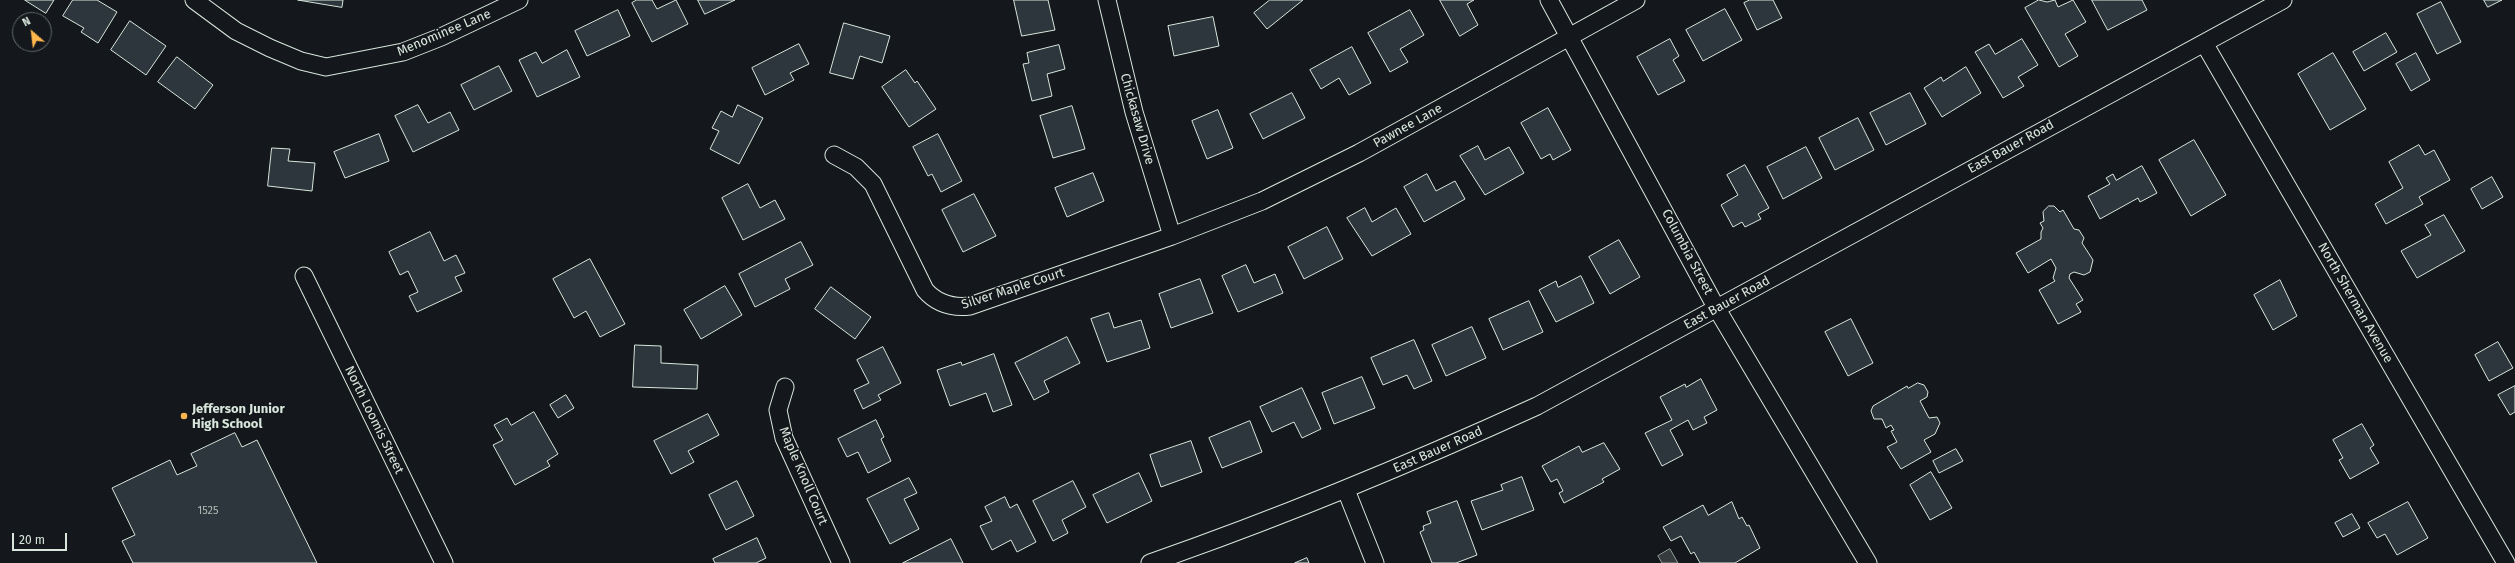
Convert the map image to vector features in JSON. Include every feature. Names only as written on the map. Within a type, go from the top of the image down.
[{"type":"street","name":"Menominee Lane","points":[[194,0],[236,31],[301,61],[326,67],[403,52],[441,37],[519,0]]},
{"type":"street","name":"Chickasaw Drive","points":[[1107,0],[1134,112],[1172,236]]},
{"type":"street","name":"Columbia Street","points":[[1549,0],[1717,309],[1868,563]]},
{"type":"street","name":"Pawnee Lane","points":[[1172,236],[1231,214],[1308,180],[1636,0]]},
{"type":"street","name":"East Bauer Road","points":[[1150,563],[1346,490],[1442,450],[1537,406],[2283,0]]},
{"type":"street","name":"North Sherman Avenue","points":[[2204,43],[2506,563]]},
{"type":"street","name":"Silver Maple Court","points":[[834,156],[856,167],[873,184],[925,290],[939,302],[956,308],[970,306],[1172,236]]},
{"type":"street","name":"North Loomis Street","points":[[304,276],[444,563]]},
{"type":"street","name":"Maple Knoll Court","points":[[785,387],[778,410],[784,438],[841,563]]},
{"type":"street","points":[[1346,490],[1376,563]]},
{"type":"shaded area","points":[[1670,549],[1678,563],[1662,563],[1658,556]]},
{"type":"building","points":[[25,0],[54,0],[47,12]]},
{"type":"building","points":[[73,0],[97,0],[117,12],[98,43],[81,32],[84,28],[63,16]]},
{"type":"building","points":[[298,0],[343,0],[342,7]]},
{"type":"building","points":[[637,0],[652,0],[657,9],[676,0],[688,24],[652,42],[632,3]]},
{"type":"building","points":[[698,0],[735,0],[705,14]]},
{"type":"building","points":[[1014,0],[1048,0],[1055,30],[1022,36]]},
{"type":"building","points":[[1270,0],[1303,0],[1267,29],[1254,13]]},
{"type":"building","points":[[1440,0],[1474,0],[1467,4],[1478,25],[1460,36]]},
{"type":"building","points":[[1750,0],[1773,0],[1782,18],[1757,30],[1744,3]]},
{"type":"building","points":[[2039,0],[2047,2],[2055,0],[2058,7],[2073,0],[2086,22],[2065,34],[2078,56],[2059,67],[2025,8]]},
{"type":"building","points":[[2092,0],[2142,0],[2147,10],[2108,30]]},
{"type":"building","points":[[2484,0],[2502,0],[2488,7]]},
{"type":"building","points":[[2441,2],[2461,42],[2437,54],[2417,14]]},
{"type":"building","points":[[1725,9],[1742,40],[1703,61],[1686,30]]},
{"type":"building","points":[[618,10],[630,36],[587,56],[575,31]]},
{"type":"building","points":[[1410,10],[1424,35],[1400,49],[1408,62],[1390,72],[1368,33]]},
{"type":"building","points":[[1213,17],[1219,46],[1174,56],[1168,26]]},
{"type":"building","points":[[130,21],[166,46],[146,75],[111,50]]},
{"type":"building","points":[[844,23],[890,36],[882,63],[860,56],[853,79],[830,73]]},
{"type":"building","points":[[2386,33],[2397,52],[2364,71],[2353,52]]},
{"type":"building","points":[[1670,39],[1679,56],[1673,60],[1685,81],[1658,95],[1637,57]]},
{"type":"building","points":[[2022,39],[2038,65],[2018,77],[2024,86],[2003,98],[1975,52],[1989,44],[1995,54]]},
{"type":"building","points":[[799,44],[809,64],[790,73],[794,80],[765,95],[752,68]]},
{"type":"building","points":[[1059,45],[1065,69],[1047,74],[1052,96],[1032,101],[1023,64],[1029,63],[1027,53]]},
{"type":"building","points":[[1352,47],[1371,83],[1349,95],[1339,78],[1321,89],[1310,70]]},
{"type":"building","points":[[567,50],[580,77],[537,97],[519,60],[536,52],[542,63]]},
{"type":"building","points":[[2333,53],[2366,109],[2330,130],[2298,74]]},
{"type":"building","points":[[2416,53],[2430,80],[2411,91],[2396,64]]},
{"type":"building","points":[[177,57],[213,85],[195,109],[158,82]]},
{"type":"building","points":[[499,66],[512,91],[474,110],[461,85]]},
{"type":"building","points":[[1966,67],[1981,93],[1942,117],[1924,88],[1941,77],[1943,81]]},
{"type":"building","points":[[906,70],[915,83],[917,81],[936,109],[909,127],[882,87]]},
{"type":"building","points":[[1292,93],[1305,118],[1263,139],[1250,114]]},
{"type":"building","points":[[1910,93],[1926,124],[1886,145],[1870,113]]},
{"type":"building","points":[[418,105],[428,123],[450,112],[459,130],[413,152],[395,116]]},
{"type":"building","points":[[738,105],[763,118],[739,164],[710,149],[719,131],[712,128],[721,111],[732,117]]},
{"type":"building","points":[[1072,106],[1085,149],[1053,158],[1040,116]]},
{"type":"building","points":[[1548,108],[1571,150],[1553,160],[1550,154],[1541,159],[1521,123]]},
{"type":"building","points":[[1218,110],[1233,148],[1207,159],[1192,121]]},
{"type":"building","points":[[1858,118],[1874,150],[1835,170],[1819,138]]},
{"type":"building","points":[[379,134],[389,161],[345,178],[334,152]]},
{"type":"building","points":[[938,134],[962,181],[941,192],[932,174],[928,176],[913,147]]},
{"type":"building","points":[[2194,140],[2226,195],[2191,216],[2159,160]]},
{"type":"building","points":[[2419,145],[2425,155],[2434,150],[2450,180],[2419,197],[2423,204],[2386,224],[2375,204],[2403,188],[2389,162]]},
{"type":"building","points":[[1478,146],[1485,160],[1509,147],[1524,173],[1485,195],[1460,156]]},
{"type":"building","points":[[1806,147],[1822,178],[1783,199],[1767,167]]},
{"type":"building","points":[[272,148],[290,149],[288,161],[315,163],[312,191],[268,186]]},
{"type":"building","points":[[1745,165],[1769,208],[1758,214],[1761,219],[1745,227],[1742,222],[1733,227],[1721,205],[1738,195],[1727,175]]},
{"type":"building","points":[[2142,166],[2157,193],[2140,202],[2138,198],[2100,219],[2088,196],[2110,184],[2106,178],[2113,174],[2116,180]]},
{"type":"building","points":[[1093,173],[1104,201],[1067,217],[1055,188]]},
{"type":"building","points":[[1427,174],[1436,191],[1455,181],[1465,199],[1424,222],[1404,187]]},
{"type":"building","points":[[2492,177],[2503,197],[2482,209],[2471,189]]},
{"type":"building","points":[[748,184],[760,208],[775,200],[785,219],[743,240],[722,198]]},
{"type":"building","points":[[974,194],[996,236],[963,252],[942,210]]},
{"type":"building","points":[[2049,206],[2054,206],[2060,212],[2063,210],[2074,229],[2079,230],[2084,238],[2082,243],[2093,260],[2090,272],[2084,275],[2074,272],[2070,274],[2069,278],[2083,300],[2076,304],[2081,312],[2058,324],[2039,290],[2055,281],[2053,278],[2056,268],[2051,259],[2028,273],[2016,253],[2041,239],[2041,232],[2043,228],[2040,223],[2044,221],[2043,212]]},
{"type":"building","points":[[1365,208],[1372,222],[1396,208],[1411,234],[1372,256],[1347,218]]},
{"type":"building","points":[[2444,215],[2465,251],[2417,278],[2401,251],[2431,235],[2425,225]]},
{"type":"building","points":[[1327,227],[1343,259],[1304,279],[1288,247]]},
{"type":"building","points":[[430,232],[444,261],[456,255],[465,273],[455,277],[462,291],[417,312],[409,296],[418,292],[408,271],[400,275],[389,252]]},
{"type":"building","points":[[1619,240],[1640,277],[1610,294],[1589,257]]},
{"type":"building","points":[[801,242],[813,265],[785,279],[790,289],[755,307],[739,274]]},
{"type":"building","points":[[590,259],[625,324],[600,337],[586,311],[574,318],[553,279]]},
{"type":"building","points":[[1246,265],[1254,283],[1275,274],[1283,293],[1238,312],[1222,276]]},
{"type":"building","points":[[1581,276],[1594,303],[1556,322],[1539,290],[1556,281],[1558,287]]},
{"type":"building","points":[[1200,279],[1213,313],[1171,328],[1159,294]]},
{"type":"building","points":[[2280,280],[2297,316],[2273,330],[2254,295]]},
{"type":"building","points":[[725,286],[742,315],[701,339],[684,310]]},
{"type":"building","points":[[831,287],[871,317],[855,339],[815,309]]},
{"type":"building","points":[[1529,301],[1543,332],[1503,350],[1489,319]]},
{"type":"building","points":[[1109,313],[1114,328],[1141,320],[1150,348],[1107,362],[1091,319]]},
{"type":"building","points":[[1851,319],[1873,363],[1848,376],[1825,332]]},
{"type":"building","points":[[1472,327],[1486,358],[1446,376],[1432,345]]},
{"type":"building","points":[[1067,337],[1080,363],[1044,381],[1049,392],[1034,400],[1015,363]]},
{"type":"building","points":[[1414,340],[1432,381],[1414,389],[1407,375],[1383,385],[1371,358]]},
{"type":"building","points":[[2498,342],[2513,368],[2489,381],[2475,355]]},
{"type":"building","points":[[635,345],[661,346],[661,363],[698,365],[697,389],[633,387]]},
{"type":"building","points":[[883,347],[901,383],[878,395],[881,400],[863,409],[854,390],[869,383],[857,360]]},
{"type":"building","points":[[994,354],[1012,405],[993,412],[986,393],[950,406],[937,370],[961,362],[962,365]]},
{"type":"building","points":[[1362,377],[1375,408],[1334,424],[1322,393]]},
{"type":"building","points":[[1701,379],[1717,410],[1704,417],[1707,423],[1693,430],[1688,420],[1670,430],[1683,455],[1662,466],[1645,433],[1672,420],[1660,397],[1685,384],[1686,387]]},
{"type":"building","points":[[1918,383],[1924,385],[1928,392],[1927,397],[1920,401],[1929,418],[1937,417],[1940,423],[1935,434],[1924,440],[1931,452],[1901,469],[1887,447],[1897,442],[1891,431],[1894,430],[1891,425],[1886,428],[1882,419],[1874,419],[1871,411],[1873,406],[1907,386],[1908,388]]},
{"type":"building","points":[[2515,386],[2515,412],[2510,415],[2498,395]]},
{"type":"building","points":[[1302,388],[1321,429],[1302,438],[1294,422],[1272,432],[1260,407]]},
{"type":"building","points":[[566,395],[574,408],[558,418],[550,405]]},
{"type":"building","points":[[534,412],[558,454],[547,461],[550,466],[515,485],[493,445],[503,440],[494,425],[507,418],[511,425]]},
{"type":"building","points":[[708,414],[719,435],[688,451],[694,462],[671,474],[654,441]]},
{"type":"building","points":[[876,420],[884,437],[881,439],[891,461],[868,473],[858,452],[847,457],[838,439]]},
{"type":"building","points":[[1250,421],[1262,452],[1222,468],[1209,438]]},
{"type":"building","points":[[2362,424],[2374,445],[2370,448],[2379,463],[2350,479],[2339,460],[2343,458],[2333,440]]},
{"type":"building","points":[[235,433],[242,447],[257,440],[317,563],[133,563],[122,541],[135,535],[112,488],[170,460],[177,475],[197,466],[191,454]]},
{"type":"building","points":[[1191,441],[1202,472],[1161,487],[1150,455]]},
{"type":"building","points":[[1604,443],[1620,469],[1602,479],[1604,482],[1564,503],[1559,493],[1563,491],[1557,479],[1551,482],[1542,466],[1579,446],[1582,452]]},
{"type":"building","points":[[1956,449],[1963,461],[1939,473],[1933,461]]},
{"type":"building","points":[[1931,472],[1952,508],[1930,520],[1910,485]]},
{"type":"building","points":[[1139,473],[1152,501],[1107,523],[1093,495]]},
{"type":"building","points":[[1522,477],[1534,510],[1482,530],[1471,501],[1503,490],[1501,485]]},
{"type":"building","points":[[909,478],[917,493],[904,499],[919,529],[890,544],[867,499]]},
{"type":"building","points":[[737,481],[754,516],[726,530],[709,495]]},
{"type":"building","points":[[1073,481],[1086,507],[1062,520],[1068,533],[1053,541],[1033,501]]},
{"type":"building","points":[[1005,497],[1010,508],[1017,504],[1036,542],[1017,552],[1011,540],[992,550],[980,526],[992,521],[985,507]]},
{"type":"building","points":[[1457,501],[1477,555],[1456,563],[1432,563],[1420,532],[1424,530],[1423,526],[1431,523],[1427,512]]},
{"type":"building","points":[[1732,502],[1739,519],[1742,517],[1747,526],[1749,525],[1760,548],[1735,563],[1700,563],[1694,552],[1691,554],[1681,536],[1671,541],[1663,527],[1703,505],[1708,515]]},
{"type":"building","points":[[2408,502],[2428,538],[2397,555],[2385,534],[2377,538],[2368,523]]},
{"type":"building","points":[[2352,514],[2360,528],[2343,537],[2335,523]]},
{"type":"building","points":[[757,538],[766,558],[756,563],[715,563],[713,559]]},
{"type":"building","points":[[951,539],[963,563],[903,563]]},
{"type":"building","points":[[1307,558],[1309,563],[1295,563]]},
{"type":"place","name":"Jefferson Junior High School","points":[[184,416]]}]
